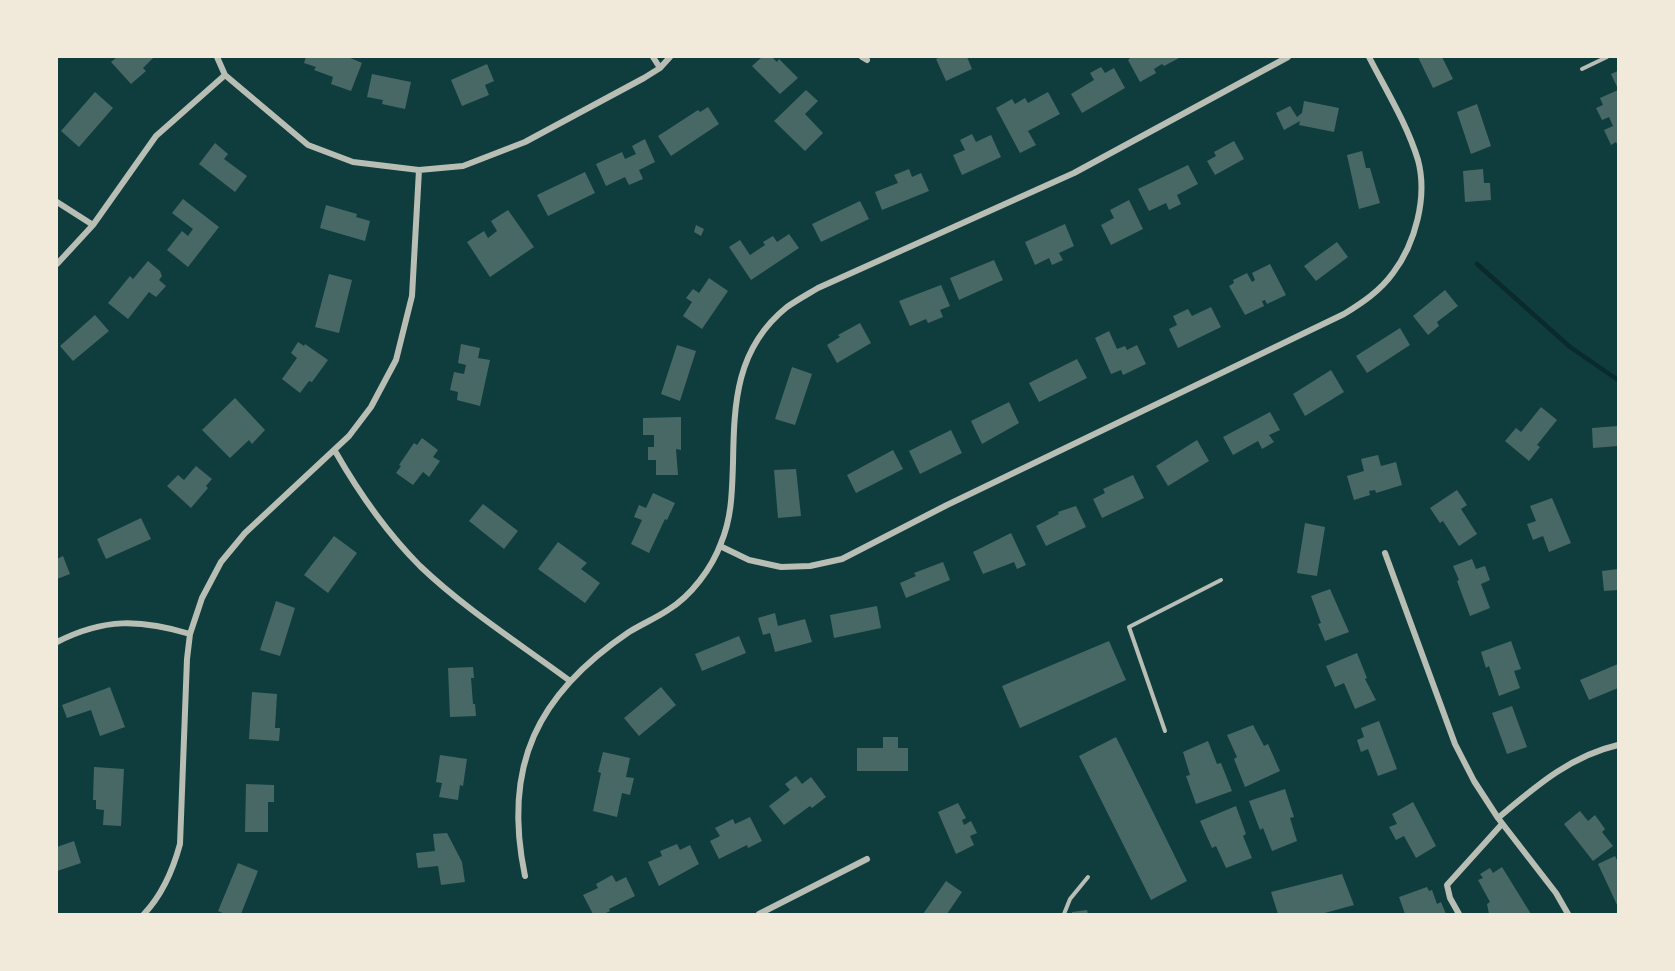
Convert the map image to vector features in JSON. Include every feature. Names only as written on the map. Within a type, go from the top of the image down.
[{"type":"street","points":[[217,57],[225,75],[308,145],[353,162],[419,170],[463,166],[525,142],[644,78],[660,68],[670,57]]},
{"type":"street","points":[[653,57],[660,68]]},
{"type":"street","points":[[525,876],[519,848],[517,822],[522,772],[530,744],[554,699],[570,681],[616,641],[670,609],[704,575],[720,546],[728,525],[732,502],[734,410],[739,380],[758,339],[772,321],[788,306],[818,288],[1074,173],[1288,57]]},
{"type":"street","points":[[720,546],[749,560],[781,567],[810,567],[842,559],[958,500],[1344,314],[1369,298],[1392,274],[1409,246],[1419,214],[1421,182],[1418,162],[1409,134],[1369,57]]},
{"type":"street","points":[[57,264],[93,225],[156,136],[225,75]]},
{"type":"street","points":[[144,914],[164,888],[174,866],[180,844],[187,658],[190,634],[202,598],[221,562],[245,533],[335,452],[371,407],[396,360],[412,296],[419,170]]},
{"type":"street","points":[[57,202],[93,225]]},
{"type":"street","points":[[335,452],[374,512],[420,565],[459,599],[570,681]]},
{"type":"street","points":[[1385,553],[1455,744],[1474,781],[1500,821],[1556,893],[1568,914]]},
{"type":"street","points":[[57,642],[97,626],[119,623],[140,623],[190,634]]},
{"type":"street","points":[[1459,914],[1450,898],[1447,885],[1500,821],[1544,779],[1575,760],[1618,745]]},
{"type":"street","points":[[759,914],[867,859]]},
{"type":"lane","points":[[1582,69],[1607,57]]},
{"type":"lane","points":[[1165,731],[1129,627],[1221,580]]},
{"type":"lane","points":[[1064,914],[1070,899],[1088,877]]},
{"type":"building","points":[[117,57],[154,57],[143,68],[146,71],[131,84],[111,62]]},
{"type":"building","points":[[306,57],[348,57],[362,63],[351,91],[331,84],[333,77],[314,70],[316,67],[304,63]]},
{"type":"building","points":[[762,57],[772,57],[777,62],[779,59],[798,78],[780,94],[752,66]]},
{"type":"building","points":[[967,57],[972,69],[946,81],[936,59]]},
{"type":"building","points":[[1131,57],[1181,57],[1164,66],[1162,64],[1154,69],[1156,73],[1140,82],[1128,60]]},
{"type":"building","points":[[1418,57],[1442,57],[1453,79],[1433,88]]},
{"type":"building","points":[[487,64],[494,81],[485,85],[489,95],[462,106],[451,80]]},
{"type":"building","points":[[1101,67],[1105,73],[1114,68],[1125,88],[1082,113],[1071,94],[1094,80],[1090,73]]},
{"type":"building","points":[[1618,71],[1618,89],[1611,74]]},
{"type":"building","points":[[372,74],[411,82],[405,109],[382,104],[383,100],[367,97]]},
{"type":"building","points":[[806,90],[818,101],[805,114],[823,133],[805,151],[774,121]]},
{"type":"building","points":[[1618,90],[1618,146],[1616,142],[1611,145],[1604,130],[1613,126],[1609,117],[1602,120],[1596,108],[1603,105],[1600,98]]},
{"type":"building","points":[[95,92],[113,108],[79,147],[61,131]]},
{"type":"building","points":[[1048,92],[1060,114],[1028,131],[1036,145],[1020,153],[996,108],[1012,99],[1015,104],[1025,98],[1028,103]]},
{"type":"building","points":[[1304,101],[1339,108],[1334,132],[1299,125],[1300,121],[1284,130],[1276,113],[1290,106],[1297,117],[1302,113]]},
{"type":"building","points":[[1477,104],[1491,146],[1471,154],[1457,112]]},
{"type":"building","points":[[708,107],[719,124],[671,156],[658,136],[698,110],[700,112]]},
{"type":"building","points":[[972,134],[976,142],[991,135],[1001,157],[962,175],[953,155],[965,150],[960,140]]},
{"type":"building","points":[[645,139],[655,162],[639,170],[643,179],[629,185],[625,177],[606,186],[596,164],[622,152],[625,159],[636,154],[632,146]]},
{"type":"building","points":[[1234,141],[1244,159],[1215,175],[1207,161],[1216,156],[1214,152]]},
{"type":"building","points":[[215,143],[228,154],[224,159],[247,176],[235,192],[199,164]]},
{"type":"building","points":[[1362,151],[1366,168],[1370,168],[1380,203],[1359,209],[1347,155]]},
{"type":"building","points":[[1188,165],[1198,184],[1177,195],[1181,204],[1169,210],[1166,203],[1149,211],[1138,189]]},
{"type":"building","points":[[909,169],[912,177],[921,173],[929,191],[882,210],[875,192],[898,183],[894,175]]},
{"type":"building","points":[[1483,169],[1484,183],[1490,183],[1491,200],[1465,202],[1463,171]]},
{"type":"building","points":[[585,172],[595,193],[548,216],[537,195]]},
{"type":"building","points":[[183,199],[219,227],[188,267],[167,250],[182,231],[188,236],[193,229],[172,213]]},
{"type":"building","points":[[1129,200],[1143,229],[1111,245],[1101,225],[1114,218],[1110,210]]},
{"type":"building","points":[[860,201],[869,219],[821,242],[812,224]]},
{"type":"building","points":[[326,205],[357,214],[356,217],[370,221],[365,241],[320,228]]},
{"type":"building","points":[[508,210],[534,247],[490,277],[467,242],[484,231],[488,238],[497,231],[491,221]]},
{"type":"building","points":[[1065,224],[1074,246],[1059,253],[1063,260],[1052,265],[1049,258],[1035,265],[1025,242]]},
{"type":"building","points":[[696,225],[704,229],[701,236],[694,232]]},
{"type":"building","points":[[789,234],[799,248],[751,280],[729,247],[740,240],[750,255],[765,245],[763,242],[773,236],[777,242]]},
{"type":"building","points":[[1337,242],[1348,257],[1316,281],[1304,266]]},
{"type":"building","points":[[994,260],[1003,280],[959,300],[950,278]]},
{"type":"building","points":[[148,261],[160,271],[162,276],[159,280],[166,286],[156,297],[149,292],[128,319],[108,303],[130,276],[133,279]]},
{"type":"building","points":[[1270,264],[1286,295],[1267,304],[1265,300],[1262,301],[1264,306],[1245,315],[1229,286],[1234,283],[1233,280],[1247,273],[1252,282],[1255,280],[1252,273]]},
{"type":"building","points":[[329,274],[352,280],[339,333],[315,327]]},
{"type":"building","points":[[709,278],[728,291],[702,329],[683,316],[692,302],[686,298],[693,289],[699,293]]},
{"type":"building","points":[[941,285],[950,306],[940,310],[943,317],[928,323],[926,319],[910,326],[899,301]]},
{"type":"building","points":[[1445,290],[1458,306],[1437,322],[1439,326],[1428,335],[1413,316]]},
{"type":"building","points":[[1211,307],[1221,327],[1178,348],[1169,329],[1177,325],[1173,316],[1188,309],[1192,316]]},
{"type":"building","points":[[95,315],[109,331],[73,361],[60,346]]},
{"type":"building","points":[[860,323],[871,343],[837,363],[827,345],[840,337],[838,335]]},
{"type":"building","points":[[1400,328],[1410,345],[1367,373],[1356,356]]},
{"type":"building","points":[[1109,331],[1117,349],[1125,346],[1127,350],[1137,345],[1146,364],[1123,375],[1121,370],[1111,374],[1095,338]]},
{"type":"building","points":[[298,342],[304,346],[305,344],[328,360],[312,382],[309,381],[300,393],[282,379],[297,358],[291,353]]},
{"type":"building","points":[[461,344],[480,348],[478,358],[490,360],[480,406],[457,400],[458,392],[450,390],[454,372],[464,374],[466,365],[458,363]]},
{"type":"building","points":[[677,345],[696,351],[680,401],[661,394]]},
{"type":"building","points":[[1077,359],[1087,378],[1039,402],[1029,383]]},
{"type":"building","points":[[792,367],[812,374],[795,425],[775,419]]},
{"type":"building","points":[[1331,370],[1344,392],[1305,416],[1293,394]]},
{"type":"building","points":[[235,398],[265,430],[252,444],[249,440],[230,458],[202,430]]},
{"type":"building","points":[[1009,402],[1019,423],[982,444],[971,421]]},
{"type":"building","points":[[1541,407],[1557,420],[1537,445],[1540,447],[1529,461],[1505,441],[1516,428],[1521,432]]},
{"type":"building","points":[[1270,412],[1280,430],[1269,435],[1274,442],[1262,449],[1258,441],[1233,455],[1223,437]]},
{"type":"building","points":[[681,417],[681,450],[676,449],[678,475],[656,475],[656,460],[648,460],[648,447],[654,447],[654,435],[643,435],[643,418]]},
{"type":"building","points":[[1618,426],[1618,446],[1593,448],[1592,428]]},
{"type":"building","points":[[951,430],[962,453],[920,474],[909,451]]},
{"type":"building","points":[[422,438],[438,450],[433,457],[440,461],[429,477],[423,472],[413,485],[396,473],[414,443],[417,445]]},
{"type":"building","points":[[1197,440],[1209,461],[1168,486],[1156,466]]},
{"type":"building","points":[[893,450],[903,469],[856,493],[847,475]]},
{"type":"building","points":[[1378,455],[1381,466],[1396,462],[1402,485],[1376,493],[1375,490],[1369,491],[1370,495],[1354,500],[1347,476],[1364,471],[1361,459]]},
{"type":"building","points":[[196,466],[212,479],[206,486],[208,488],[191,508],[167,486],[178,475],[184,480]]},
{"type":"building","points":[[796,469],[801,516],[778,518],[774,470]]},
{"type":"building","points":[[1133,475],[1144,498],[1102,518],[1093,499],[1105,493],[1103,489]]},
{"type":"building","points":[[1457,490],[1467,505],[1461,509],[1477,534],[1459,546],[1443,521],[1440,523],[1430,508]]},
{"type":"building","points":[[653,493],[675,503],[649,553],[631,544],[642,520],[634,517],[639,505],[646,508]]},
{"type":"building","points":[[1552,498],[1571,543],[1549,552],[1543,536],[1533,540],[1527,524],[1536,521],[1530,506]]},
{"type":"building","points":[[483,504],[518,531],[504,549],[469,521]]},
{"type":"building","points":[[1076,506],[1086,527],[1046,546],[1036,526],[1059,514],[1058,512]]},
{"type":"building","points":[[141,518],[151,539],[106,559],[97,539]]},
{"type":"building","points":[[1305,523],[1325,527],[1317,576],[1297,573]]},
{"type":"building","points":[[1011,533],[1026,565],[1017,569],[1014,562],[983,574],[973,552]]},
{"type":"building","points":[[334,536],[357,553],[328,593],[304,575]]},
{"type":"building","points":[[558,542],[587,563],[581,569],[600,583],[585,603],[538,569]]},
{"type":"building","points":[[63,556],[70,574],[57,579],[57,559]]},
{"type":"building","points":[[1472,559],[1476,569],[1485,566],[1490,580],[1481,584],[1490,608],[1470,616],[1453,566]]},
{"type":"building","points":[[943,562],[950,580],[906,598],[900,583],[916,576],[914,573]]},
{"type":"building","points":[[1618,569],[1618,590],[1604,591],[1602,571]]},
{"type":"building","points":[[1330,589],[1349,632],[1325,641],[1311,596]]},
{"type":"building","points":[[276,601],[295,608],[280,656],[260,650]]},
{"type":"building","points":[[877,606],[881,628],[834,638],[830,615]]},
{"type":"building","points":[[775,613],[778,626],[805,619],[812,642],[775,652],[770,633],[763,635],[758,618]]},
{"type":"building","points":[[739,636],[746,653],[702,671],[695,654]]},
{"type":"building","points":[[1109,641],[1126,680],[1020,728],[1002,686]]},
{"type":"building","points":[[1511,641],[1521,669],[1514,671],[1520,688],[1499,696],[1489,666],[1486,668],[1481,652]]},
{"type":"building","points":[[1357,653],[1367,678],[1365,679],[1376,700],[1355,709],[1344,683],[1335,687],[1326,666]]},
{"type":"building","points":[[1618,664],[1618,688],[1589,700],[1580,680]]},
{"type":"building","points":[[473,667],[474,678],[471,678],[476,716],[450,717],[448,668]]},
{"type":"building","points":[[110,687],[125,727],[100,736],[91,710],[67,718],[62,705]]},
{"type":"building","points":[[661,687],[676,705],[639,736],[624,718]]},
{"type":"building","points":[[252,692],[277,694],[275,728],[280,728],[279,741],[249,739]]},
{"type":"building","points":[[1512,706],[1527,747],[1507,754],[1492,713]]},
{"type":"building","points":[[1379,721],[1397,769],[1378,776],[1368,749],[1361,752],[1357,740],[1364,737],[1361,728]]},
{"type":"building","points":[[1253,725],[1264,746],[1268,744],[1280,771],[1245,787],[1234,759],[1237,757],[1227,735]]},
{"type":"building","points":[[883,737],[898,737],[898,748],[908,748],[908,771],[857,771],[857,748],[883,748]]},
{"type":"building","points":[[1116,737],[1187,881],[1151,900],[1079,756]]},
{"type":"building","points":[[1208,741],[1217,764],[1221,763],[1232,791],[1196,804],[1186,776],[1190,775],[1183,752]]},
{"type":"building","points":[[603,752],[630,758],[626,777],[634,778],[630,795],[622,793],[617,817],[593,811]]},
{"type":"building","points":[[440,755],[467,759],[463,786],[460,785],[458,800],[439,797],[442,783],[436,782]]},
{"type":"building","points":[[94,767],[124,769],[121,826],[103,825],[104,810],[96,809],[96,800],[93,800]]},
{"type":"building","points":[[796,776],[802,784],[811,777],[826,797],[784,825],[769,806],[790,790],[785,784]]},
{"type":"building","points":[[246,784],[274,785],[274,802],[268,802],[268,832],[245,832]]},
{"type":"building","points":[[1285,789],[1294,817],[1290,818],[1297,841],[1272,851],[1263,828],[1260,830],[1249,801]]},
{"type":"building","points":[[1413,802],[1436,846],[1416,858],[1404,836],[1396,840],[1389,827],[1397,824],[1392,814]]},
{"type":"building","points":[[958,803],[966,818],[962,820],[964,825],[971,821],[977,833],[970,836],[974,845],[956,854],[938,812]]},
{"type":"building","points":[[1236,806],[1246,834],[1243,836],[1252,858],[1226,868],[1216,846],[1212,848],[1200,821]]},
{"type":"building","points":[[1580,811],[1588,821],[1595,815],[1605,829],[1602,832],[1613,846],[1593,861],[1564,824]]},
{"type":"building","points":[[750,817],[762,841],[748,848],[747,845],[719,859],[710,841],[720,836],[715,828],[733,819],[735,824]]},
{"type":"building","points":[[447,833],[462,862],[465,882],[441,885],[438,866],[418,868],[416,853],[435,851],[433,834]]},
{"type":"building","points":[[74,841],[81,863],[57,871],[57,847]]},
{"type":"building","points":[[677,844],[680,850],[690,845],[699,864],[659,886],[648,862],[662,856],[660,851]]},
{"type":"building","points":[[1615,856],[1618,862],[1618,907],[1598,864]]},
{"type":"building","points":[[238,863],[258,871],[241,914],[225,914],[218,911]]},
{"type":"building","points":[[1502,867],[1531,914],[1489,914],[1487,904],[1490,902],[1478,880],[1483,878],[1480,874],[1490,868],[1493,873]]},
{"type":"building","points":[[1342,874],[1354,905],[1321,914],[1278,914],[1271,892]]},
{"type":"building","points":[[612,875],[616,882],[626,877],[635,896],[609,909],[610,911],[604,914],[593,914],[583,895],[598,888],[596,884]]},
{"type":"building","points":[[946,881],[962,892],[947,914],[923,914]]},
{"type":"building","points":[[1427,887],[1429,891],[1432,890],[1437,904],[1441,902],[1446,914],[1405,914],[1399,897]]},
{"type":"building","points":[[1087,910],[1088,914],[1072,914],[1072,912]]},
{"type":"waterway","points":[[1477,264],[1570,347],[1618,380]]}]
